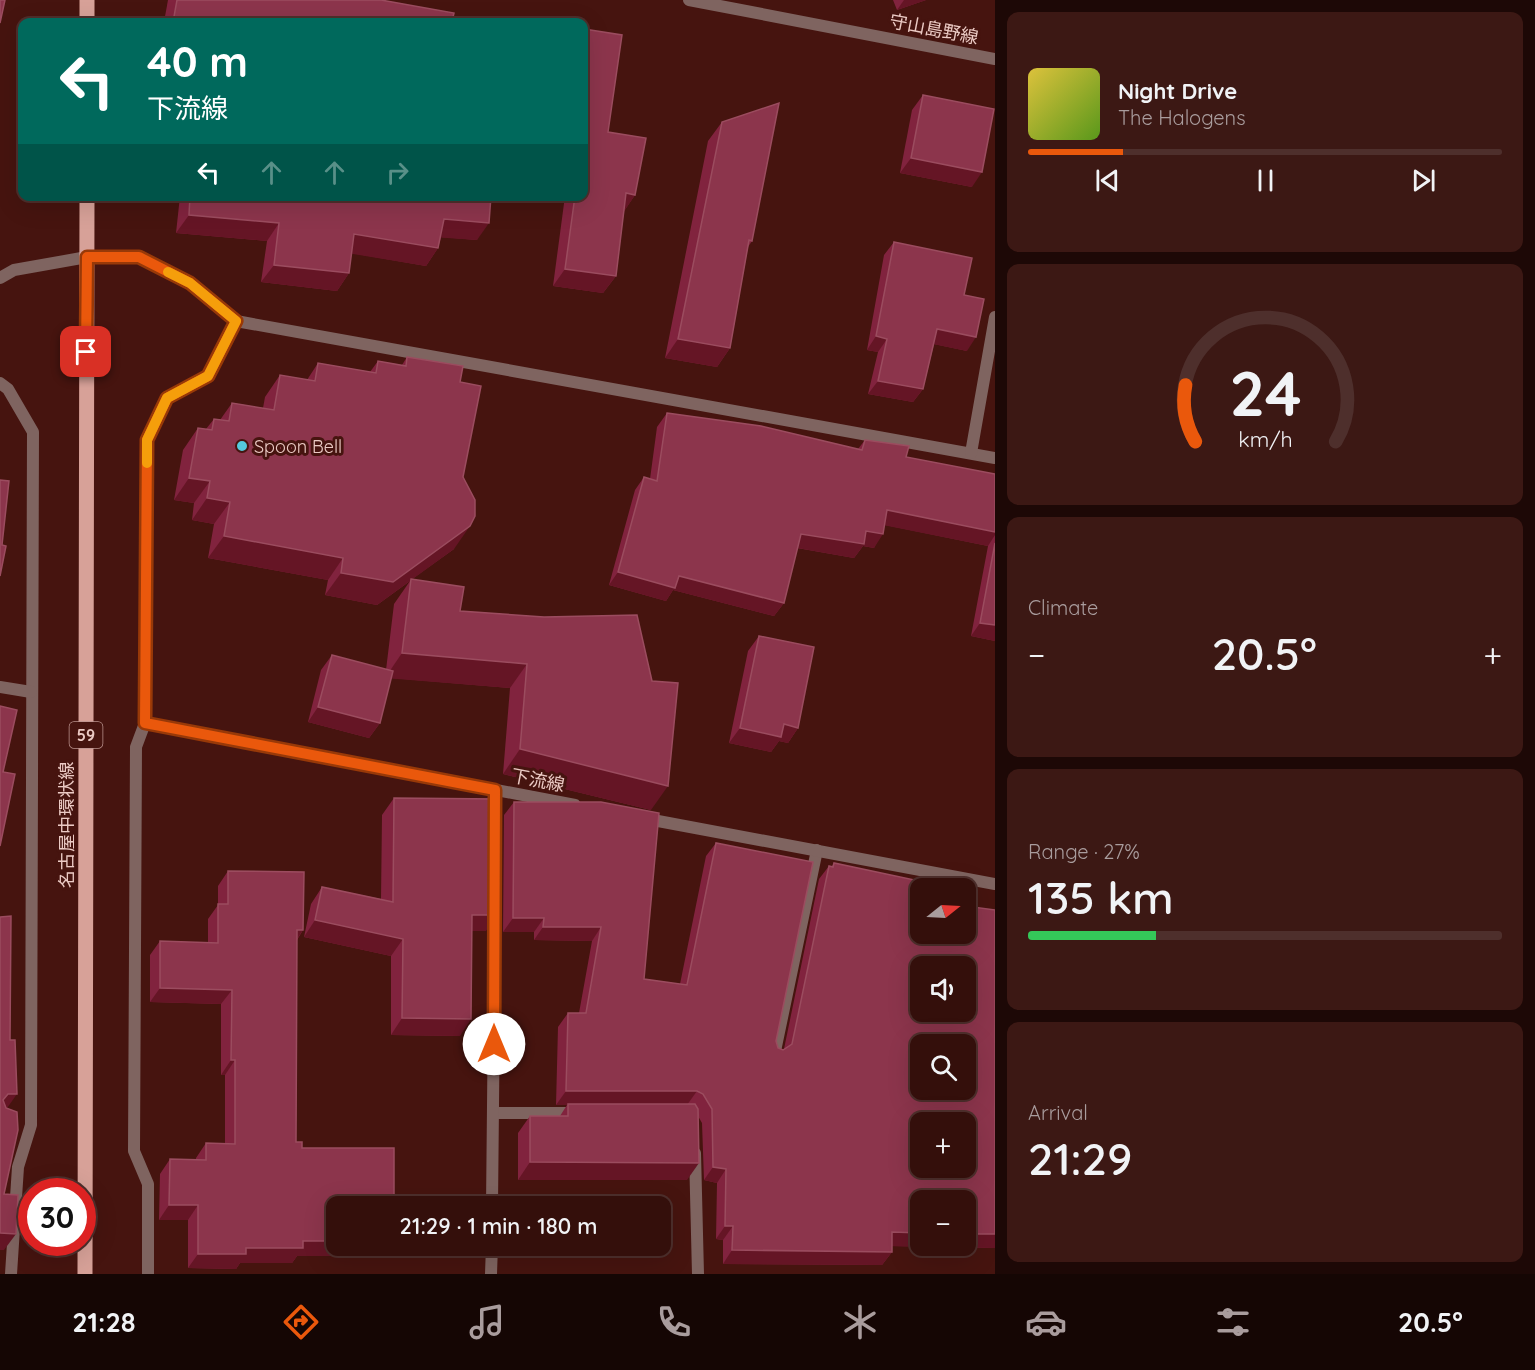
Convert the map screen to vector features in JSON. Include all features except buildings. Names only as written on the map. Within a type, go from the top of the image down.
[{"type":"main road","points":[[87,0],[87,18]]},
{"type":"main road","name":"名古屋中環状線","points":[[85,1274],[87,201]]},
{"type":"street","name":"守山島野線","points":[[689,0],[995,59]]},
{"type":"street","points":[[0,278],[14,270],[87,257],[139,257],[190,283],[236,321],[995,458]]},
{"type":"street","points":[[971,453],[995,317]]},
{"type":"street","points":[[148,1274],[148,1184],[134,1151],[136,747],[145,723],[147,440],[167,398],[208,376],[236,321]]},
{"type":"street","points":[[0,383],[8,389],[33,432],[26,1124],[18,1167],[11,1274]]},
{"type":"street","points":[[0,687],[31,692]]},
{"type":"street","name":"下流線","points":[[145,723],[495,796],[587,807]]},
{"type":"street","points":[[633,816],[995,884]]},
{"type":"street","points":[[774,1056],[817,850]]},
{"type":"street","points":[[492,1196],[495,897]]},
{"type":"street","points":[[494,1113],[585,1113]]},
{"type":"street","points":[[694,1135],[698,1274]]},
{"type":"street","points":[[491,1274],[492,1256]]},
{"type":"slow traffic","points":[[147,463],[147,440],[167,398],[208,376],[236,321],[190,283],[168,272]]},
{"type":"place","name":"Spoon Bell","points":[[242,446]]},
{"type":"route","points":[[86,352],[87,257],[139,257],[190,283],[236,321],[208,376],[167,398],[147,440],[145,723],[495,790],[494,1044]]}]
